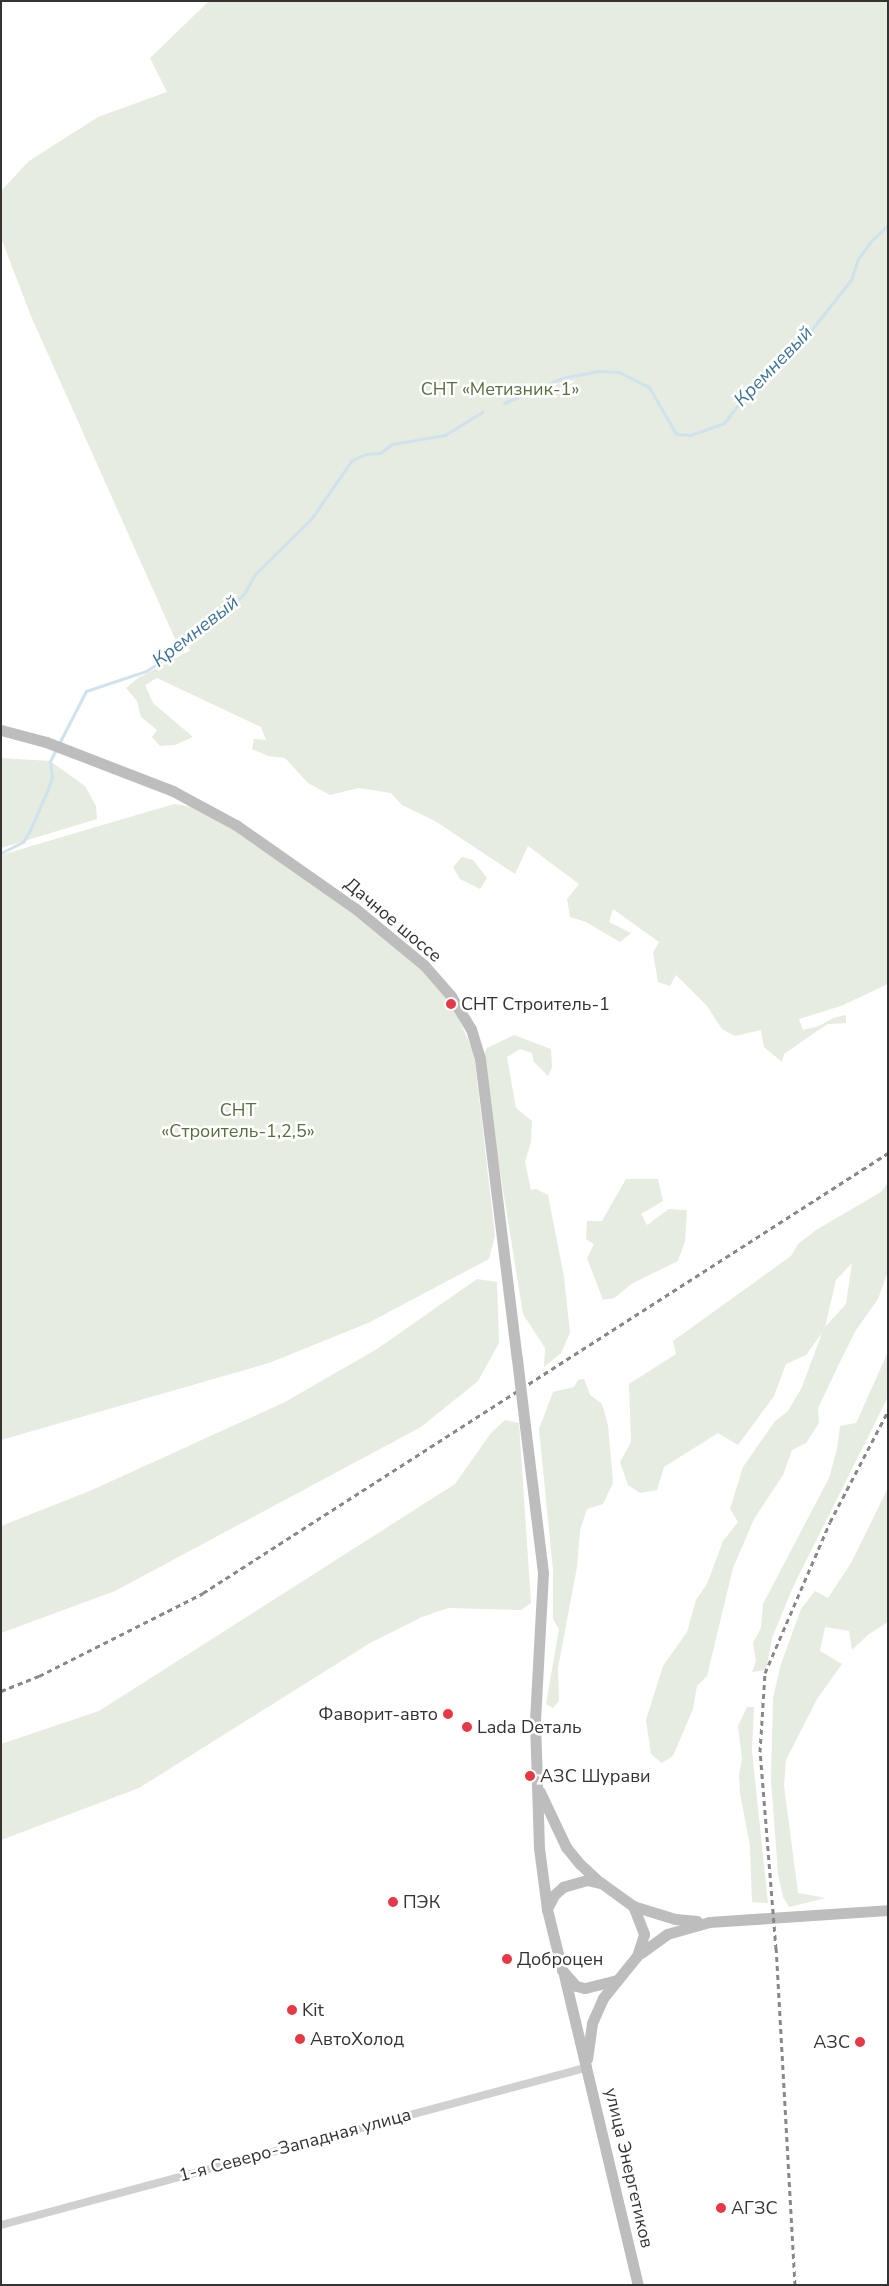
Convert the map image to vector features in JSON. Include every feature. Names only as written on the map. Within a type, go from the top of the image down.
[{"type":"main road","name":"Дачное шоссе","points":[[1,730],[46,742],[173,791],[236,825],[356,909],[424,965],[451,996],[471,1029],[480,1060],[543,1573],[535,1721],[539,1848],[547,1909]]},
{"type":"main road","points":[[538,1784],[555,1827],[566,1847],[580,1864],[601,1883],[633,1906],[675,1919],[709,1922],[888,1910]]},
{"type":"main road","points":[[601,1883],[587,1880],[563,1887],[554,1895],[547,1909],[562,1970],[576,1986],[585,1988],[616,1980]]},
{"type":"main road","points":[[633,1906],[644,1934],[637,1956]]},
{"type":"main road","points":[[588,2063],[592,2023],[602,1998],[616,1980],[637,1956],[667,1934],[709,1922]]},
{"type":"main road","name":"улица Энергетиков","points":[[562,1970],[588,2063],[638,2285]]},
{"type":"street","name":"1-я Северо-Западная улица","points":[[1,2225],[588,2063]]},
{"type":"green space","name":"СНТ «Метизник-1»","points":[[209,1],[888,1],[888,984],[841,1006],[799,1019],[803,1030],[846,1015],[846,1023],[828,1024],[784,1054],[782,1062],[764,1047],[761,1030],[735,1036],[722,1029],[707,1006],[676,975],[670,986],[658,982],[653,953],[659,942],[613,909],[609,922],[631,933],[620,942],[586,922],[570,917],[567,899],[579,884],[528,846],[515,874],[435,821],[402,805],[391,793],[359,788],[330,795],[308,783],[285,758],[268,756],[252,749],[254,739],[266,740],[261,727],[157,678],[145,685],[153,703],[193,737],[175,745],[160,746],[152,737],[157,730],[141,717],[137,701],[126,688],[138,678],[191,650],[176,641],[31,316],[1,238],[1,191],[29,161],[98,117],[167,92],[150,58]]},
{"type":"green space","points":[[1,758],[50,761],[85,786],[96,806],[97,819],[1,848]]},
{"type":"green space","name":"СНТ «Строитель-1,2,5»","points":[[174,804],[198,808],[292,865],[412,958],[453,1006],[474,1053],[495,1236],[489,1259],[368,1323],[269,1363],[1,1440],[1,855]]},
{"type":"green space","points":[[462,857],[473,860],[487,878],[480,889],[460,879],[453,867]]},
{"type":"green space","points":[[514,1035],[551,1049],[552,1067],[548,1076],[534,1062],[532,1053],[520,1049],[507,1057],[516,1108],[532,1121],[531,1142],[525,1162],[531,1190],[536,1189],[548,1195],[564,1277],[570,1333],[561,1353],[544,1367],[545,1348],[523,1314],[482,1059],[487,1048]]},
{"type":"green space","points":[[626,1179],[658,1179],[663,1201],[641,1214],[647,1225],[669,1209],[687,1210],[685,1241],[678,1261],[633,1283],[614,1298],[603,1300],[587,1258],[594,1244],[586,1239],[587,1221],[602,1221]]},
{"type":"green space","points":[[888,1183],[888,1271],[878,1299],[856,1330],[818,1408],[819,1423],[806,1443],[792,1450],[783,1475],[754,1519],[733,1568],[707,1676],[697,1686],[693,1709],[673,1756],[662,1763],[651,1754],[646,1720],[663,1666],[687,1632],[696,1600],[707,1584],[723,1541],[738,1522],[730,1509],[743,1467],[775,1421],[788,1411],[802,1387],[822,1333],[806,1355],[786,1364],[774,1396],[738,1445],[718,1433],[664,1467],[657,1490],[640,1493],[628,1485],[620,1462],[631,1442],[629,1384],[676,1354],[673,1341],[791,1256],[798,1244],[816,1230],[881,1192]],"holes":[[[852,1263],[846,1304],[825,1327],[836,1280]]]},
{"type":"green space","points":[[477,1279],[497,1282],[499,1343],[478,1381],[421,1427],[115,1591],[1,1633],[1,1526],[92,1490],[285,1402],[377,1349]]},
{"type":"green space","points":[[888,1352],[888,1397],[793,1587],[772,1638],[766,1670],[752,1672],[756,1661],[753,1643],[761,1628],[763,1604],[829,1478],[837,1449],[840,1426],[856,1423]]},
{"type":"green space","points":[[584,1379],[590,1395],[602,1404],[608,1425],[613,1483],[603,1504],[587,1509],[580,1530],[577,1567],[558,1668],[559,1701],[553,1708],[546,1704],[559,1629],[553,1619],[553,1571],[539,1429],[553,1392],[574,1387],[578,1380]]},
{"type":"green space","points":[[505,1420],[519,1423],[531,1603],[521,1610],[448,1608],[422,1617],[370,1643],[139,1788],[1,1840],[1,1744],[99,1711],[455,1484],[491,1433]]},
{"type":"green space","points":[[888,1488],[888,1622],[869,1634],[852,1650],[849,1631],[825,1627],[820,1651],[842,1664],[817,1699],[786,1760],[784,1786],[798,1893],[826,1898],[789,1907],[783,1897],[778,1874],[771,1779],[773,1698],[781,1664],[801,1609],[815,1591],[828,1598],[851,1563]]},
{"type":"green space","points":[[747,1707],[754,1707],[752,1751],[768,1903],[752,1902],[750,1846],[740,1793],[739,1776],[742,1758],[738,1726]]},
{"type":"waterway","name":"Кремневый","points":[[504,403],[562,378],[598,371],[619,372],[649,387],[676,434],[690,435],[724,423],[754,384],[804,339],[851,280],[858,259],[872,240],[888,225]]},
{"type":"waterway","name":"Кремневый","points":[[1,853],[23,842],[30,830],[52,777],[50,761],[86,691],[146,671],[175,653],[194,633],[232,605],[244,594],[255,574],[311,519],[352,460],[366,454],[380,453],[392,444],[445,435],[482,412]]},
{"type":"railway","points":[[1,1691],[39,1676],[203,1593],[888,1153]]},
{"type":"railway","points":[[795,2285],[776,1949],[760,1752],[765,1673],[830,1522],[888,1411]]},
{"type":"place","name":"СНТ Строитель-1","points":[[451,1004]]},
{"type":"place","name":"Фаворит-авто","points":[[448,1714]]},
{"type":"place","name":"Lada Dеталь","points":[[467,1727]]},
{"type":"place","name":"АЗС Шурави","points":[[530,1776]]},
{"type":"place","name":"ПЭК","points":[[393,1902]]},
{"type":"place","name":"Доброцен","points":[[507,1959]]},
{"type":"place","name":"Kit","points":[[292,2010]]},
{"type":"place","name":"АвтоХолод","points":[[300,2039]]},
{"type":"place","name":"АЗС","points":[[860,2042]]},
{"type":"place","name":"АГЗС","points":[[721,2208]]}]
